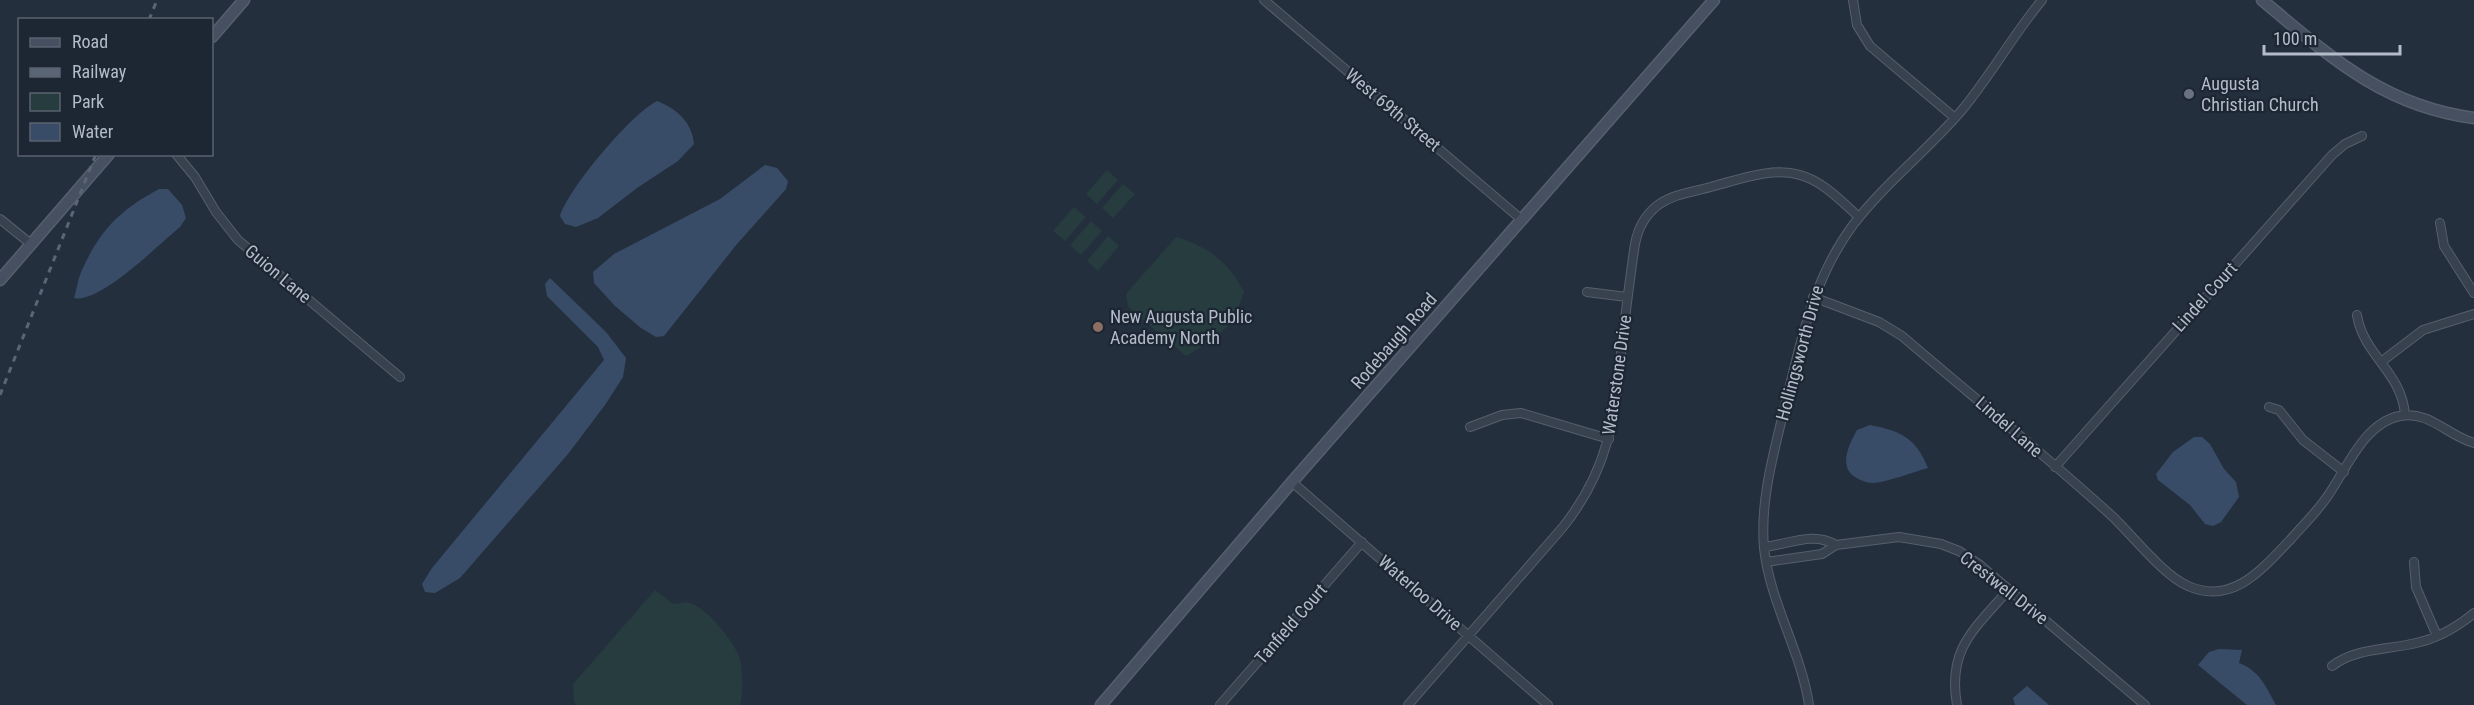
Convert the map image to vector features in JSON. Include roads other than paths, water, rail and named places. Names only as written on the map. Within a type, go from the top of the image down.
[{"type":"street","points":[[213,36],[244,0]]},
{"type":"street","name":"West 69th Street","points":[[1264,0],[1522,220]]},
{"type":"street","name":"Rodebaugh Road","points":[[1101,705],[1292,482],[1714,0]]},
{"type":"street","points":[[1853,0],[1857,25],[1870,46],[1955,118]]},
{"type":"street","name":"Hollingsworth Drive","points":[[1809,705],[1803,673],[1772,587],[1766,562],[1763,510],[1768,476],[1803,329],[1813,297],[1831,259],[1859,217],[1955,118],[1977,91],[2019,28],[2042,0]]},
{"type":"street","points":[[2262,0],[2322,51],[2360,78],[2416,104],[2474,118]]},
{"type":"street","name":"Lindel Court","points":[[2055,467],[2332,155],[2345,144],[2362,136]]},
{"type":"street","points":[[0,280],[107,156]]},
{"type":"street","name":"Guion Lane","points":[[178,156],[195,177],[216,212],[238,240],[400,377]]},
{"type":"street","name":"Waterstone Drive","points":[[1408,705],[1573,514],[1594,478],[1609,439],[1616,405],[1635,244],[1640,227],[1653,210],[1674,196],[1767,173],[1788,172],[1807,177],[1820,184],[1859,217]]},
{"type":"street","points":[[0,219],[31,244]]},
{"type":"street","points":[[2440,223],[2444,246],[2474,293]]},
{"type":"street","points":[[1587,292],[1627,297]]},
{"type":"street","name":"Lindel Lane","points":[[1813,297],[1879,322],[1902,336],[2111,515],[2176,579],[2187,586],[2207,591],[2220,591],[2236,587],[2254,577],[2316,512],[2344,472]]},
{"type":"street","points":[[2381,362],[2423,330],[2474,314]]},
{"type":"street","points":[[2357,315],[2364,339],[2396,382],[2403,399],[2405,415]]},
{"type":"street","points":[[2269,407],[2279,410],[2303,440],[2344,472],[2373,430],[2385,421],[2405,415],[2427,418],[2452,435],[2474,443]]},
{"type":"street","points":[[1470,427],[1502,415],[1521,413],[1609,439]]},
{"type":"street","name":"Waterloo Drive","points":[[1292,482],[1548,705]]},
{"type":"street","name":"Crestwell Drive","points":[[1766,562],[1822,554],[1836,544],[1895,537],[1932,541],[1967,556],[2145,705]]},
{"type":"street","name":"Crestwell Drive","points":[[1764,547],[1807,538],[1826,538],[1836,544]]},
{"type":"street","name":"Tanfield Court","points":[[1220,705],[1362,542]]},
{"type":"street","points":[[2414,562],[2416,587],[2437,636]]},
{"type":"street","points":[[1957,705],[1955,669],[1963,646],[2009,590]]},
{"type":"street","points":[[2332,666],[2345,656],[2417,643],[2437,636],[2460,624],[2474,613]]},
{"type":"water","points":[[657,101],[682,117],[690,129],[694,144],[678,161],[637,188],[598,218],[576,227],[565,224],[560,216],[575,188],[617,136]]},
{"type":"water","points":[[765,165],[777,168],[788,181],[786,189],[737,244],[664,336],[656,337],[641,328],[615,306],[594,283],[593,272],[614,254],[720,199]]},
{"type":"water","points":[[159,189],[168,189],[182,205],[186,218],[180,227],[113,283],[99,292],[74,298],[79,276],[104,232],[122,213]]},
{"type":"water","points":[[550,278],[606,332],[626,358],[623,377],[568,454],[460,578],[435,593],[425,592],[422,584],[432,568],[604,360],[598,347],[547,296],[545,284]]},
{"type":"water","points":[[1870,425],[1906,437],[1918,449],[1928,468],[1873,483],[1855,477],[1847,467],[1848,449],[1857,430]]},
{"type":"water","points":[[2194,437],[2202,437],[2210,444],[2224,469],[2236,482],[2239,497],[2221,522],[2213,526],[2205,524],[2190,505],[2158,480],[2156,474],[2173,452]]},
{"type":"water","points":[[2219,649],[2242,650],[2239,663],[2257,675],[2276,705],[2247,705],[2198,665],[2209,652]]},
{"type":"water","points":[[2027,686],[2049,705],[2015,705],[2013,698]]},
{"type":"railway","points":[[150,18],[157,0]]},
{"type":"railway","points":[[0,395],[95,156]]},
{"type":"place","name":"Augusta Christian Church","points":[[2189,94]]},
{"type":"place","name":"New Augusta Public Academy North","points":[[1098,327]]}]
